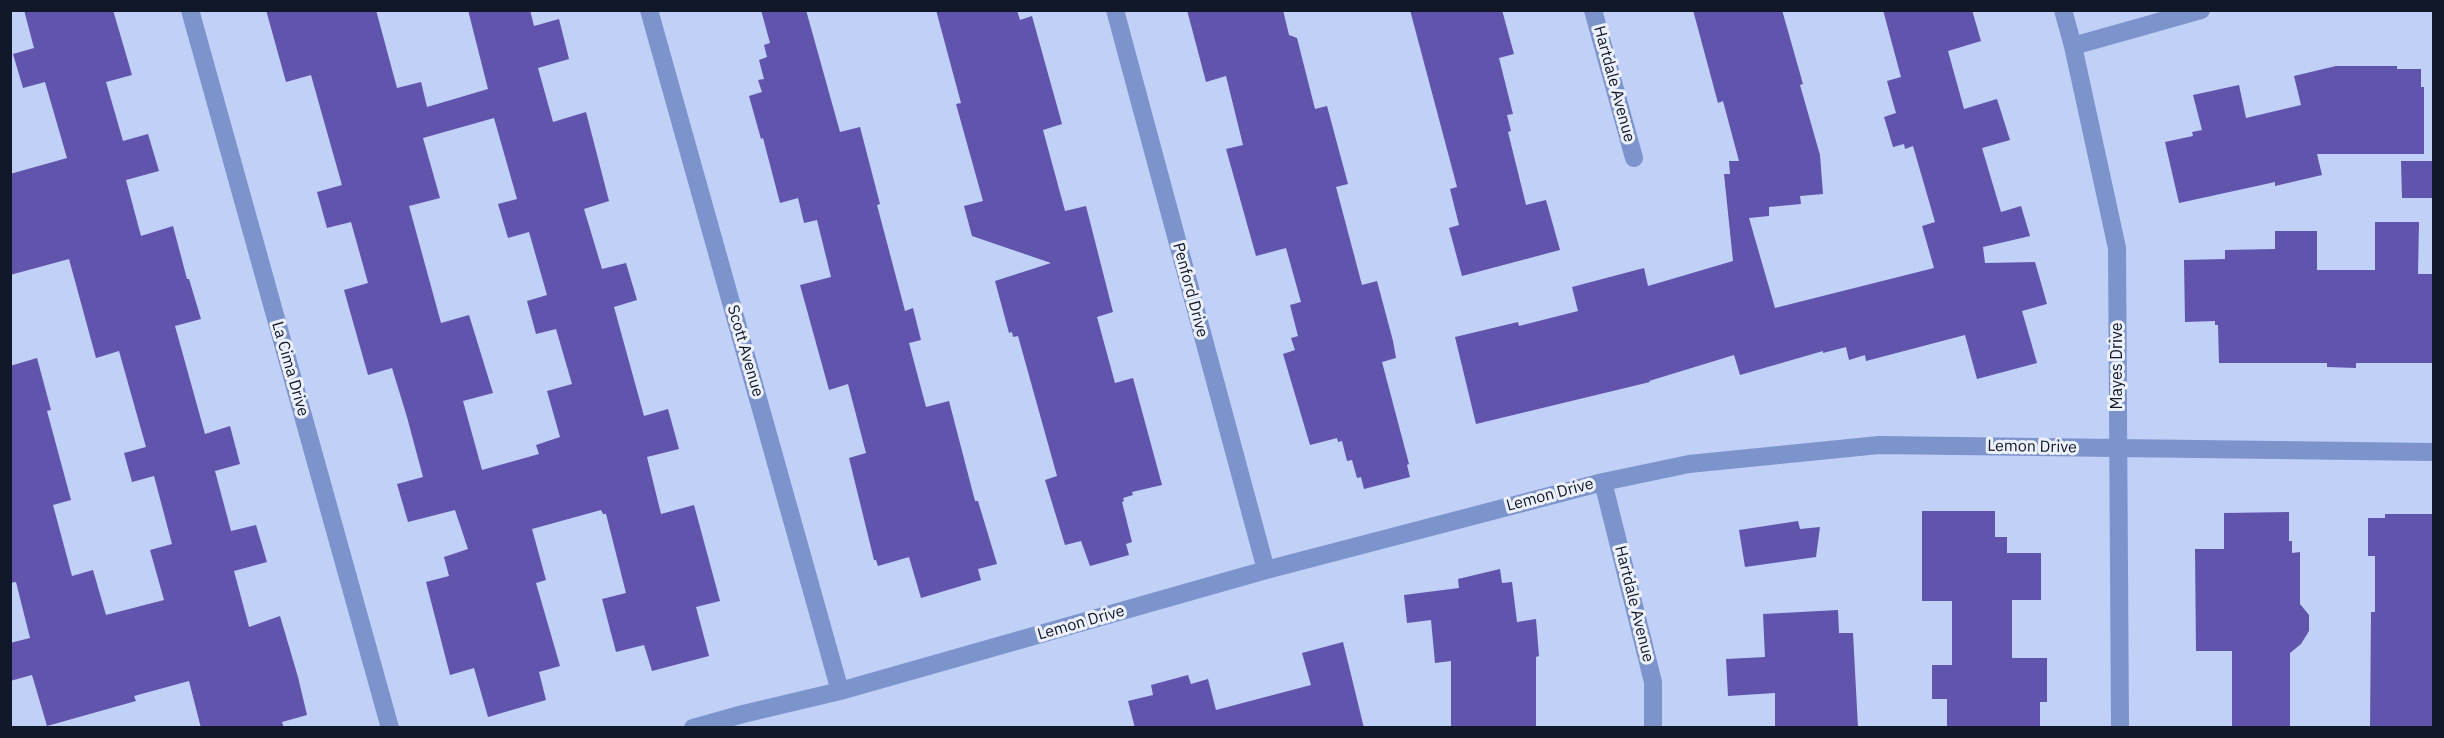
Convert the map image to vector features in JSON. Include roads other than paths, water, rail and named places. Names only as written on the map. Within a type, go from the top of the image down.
[{"type":"street","name":"La Cima Drive","points":[[190,10],[390,728]]},
{"type":"street","name":"Scott Avenue","points":[[649,10],[840,692]]},
{"type":"street","name":"Penford Drive","points":[[1115,10],[1266,570]]},
{"type":"street","name":"Hartdale Avenue","points":[[1593,10],[1634,158]]},
{"type":"street","name":"Mayes Drive","points":[[2062,10],[2073,46],[2117,248],[2120,728]]},
{"type":"street","points":[[2073,46],[2201,10]]},
{"type":"street","name":"Lemon Drive","points":[[693,728],[840,692],[1266,570],[1603,482],[1689,464],[1879,446],[2433,452]]},
{"type":"street","name":"Hartdale Avenue","points":[[1603,482],[1653,682],[1653,728]]}]
